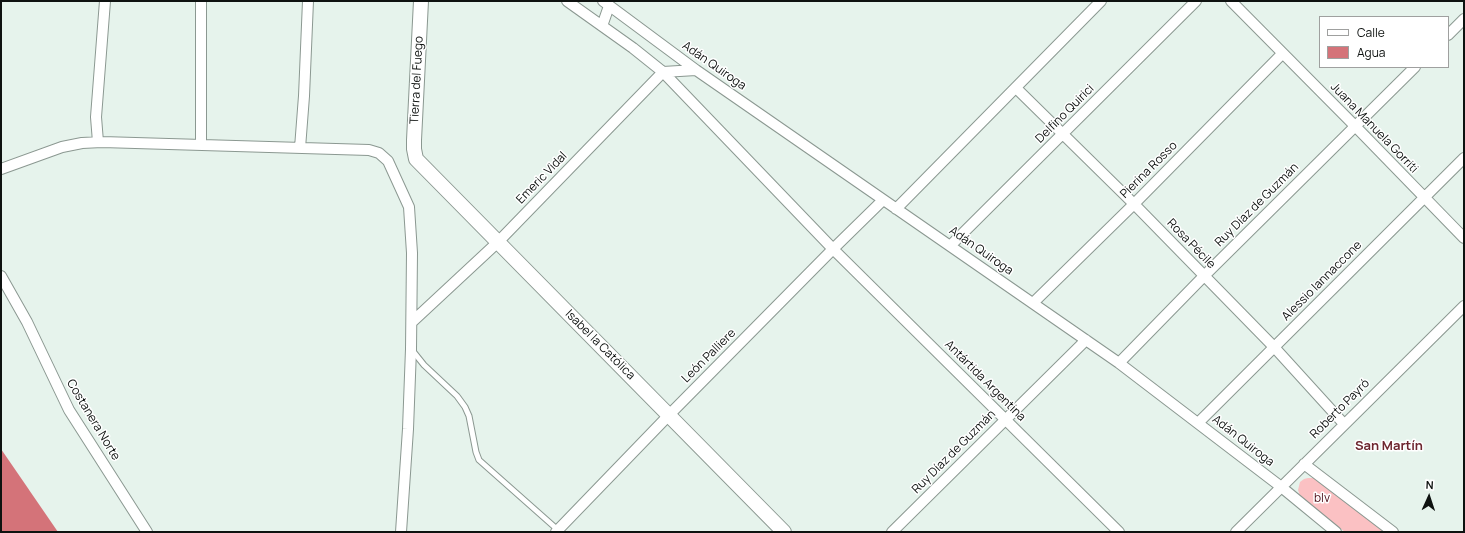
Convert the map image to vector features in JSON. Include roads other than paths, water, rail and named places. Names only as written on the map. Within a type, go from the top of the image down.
[{"type":"main road","name":"Tierra del Fuego","points":[[416,159],[414,140],[421,1]]},
{"type":"main road","name":"Isabel la Católica","points":[[416,159],[784,532]]},
{"type":"street","points":[[98,142],[96,116],[105,1]]},
{"type":"street","points":[[201,1],[201,145]]},
{"type":"street","points":[[300,148],[308,1]]},
{"type":"street","points":[[567,1],[633,48],[663,72],[833,249]]},
{"type":"street","points":[[896,209],[1101,1]]},
{"type":"street","name":"Delfino Quirici","points":[[951,245],[1196,1]]},
{"type":"street","name":"Juana Manuela Gorriti","points":[[1231,1],[1464,238]]},
{"type":"street","points":[[602,26],[606,4]]},
{"type":"street","name":"Adán Quiroga","points":[[606,4],[696,70],[896,209],[951,245],[1119,363],[1280,486],[1336,532]]},
{"type":"street","points":[[1449,34],[1464,19]]},
{"type":"street","name":"Pierina Rosso","points":[[1033,303],[1134,204],[1282,54]]},
{"type":"street","name":"Ruy Díaz de Guzmán","points":[[1119,363],[1204,276],[1414,68]]},
{"type":"street","points":[[663,72],[696,70]]},
{"type":"street","name":"Emeric Vidal","points":[[412,322],[498,242],[663,72]]},
{"type":"street","name":"Rosa Pécile","points":[[1016,88],[1134,204],[1274,347],[1344,424]]},
{"type":"street","points":[[1,169],[62,147],[82,143],[98,142],[369,150],[379,153],[388,162],[409,208],[412,253],[412,322],[408,430],[401,532]]},
{"type":"street","name":"Alessio Iannaccone","points":[[1198,423],[1464,158]]},
{"type":"street","name":"León Palliere","points":[[557,531],[669,415],[883,200]]},
{"type":"street","name":"Antártida Argentina","points":[[833,249],[1119,532]]},
{"type":"street","name":"Costanera Norte","points":[[1,276],[26,322],[69,410],[147,532]]},
{"type":"street","name":"Roberto Payró","points":[[1236,532],[1280,486],[1464,306]]},
{"type":"street","name":"Ruy Díaz de Guzmán","points":[[892,532],[1086,340]]},
{"type":"street","points":[[1304,464],[1393,532]]},
{"type":"lane","points":[[411,349],[424,365],[457,396],[465,407],[469,416],[479,460],[557,531]]},
{"type":"water","points":[[1,449],[58,532],[1,532]]},
{"type":"district","name":"San Martín","points":[[1389,446]]},
{"type":"park label","name":"blv","points":[[1322,499]]}]
